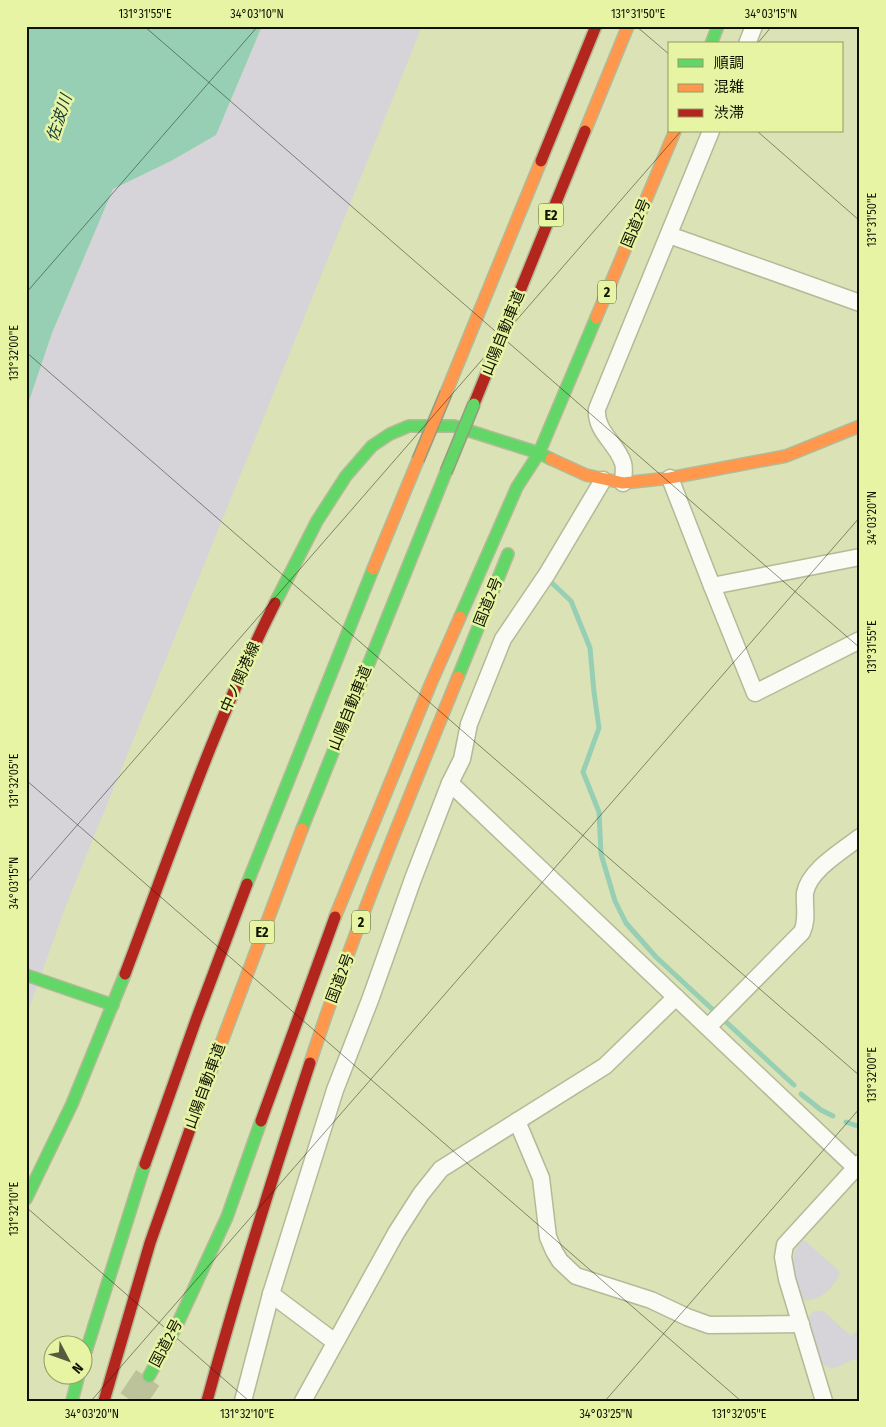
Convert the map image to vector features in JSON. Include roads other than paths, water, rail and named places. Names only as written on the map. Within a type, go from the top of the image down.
[{"type":"main road","name":"山陽自動車道","points":[[91,1334],[152,1144],[210,983],[275,812],[596,26]]},
{"type":"main road","name":"山陽自動車道","points":[[104,1401],[149,1246],[222,1037],[293,849],[628,26]]},
{"type":"main road","points":[[712,42],[718,26]]},
{"type":"main road","name":"国道2号","points":[[149,1376],[176,1327],[227,1217],[335,916],[431,683],[518,487],[539,453],[675,132]]},
{"type":"main road","name":"中ノ関港線","points":[[26,1199],[72,1104],[113,1005],[226,708],[260,633],[317,521],[346,476],[372,446],[390,434],[409,426],[454,426],[539,453],[586,475],[623,483],[670,478],[786,456],[860,426]]},
{"type":"main road","name":"国道2号","points":[[534,484],[539,453]]},
{"type":"main road","name":"国道2号","points":[[207,1401],[233,1306],[274,1172],[332,996],[414,784],[510,547]]},
{"type":"main road","points":[[26,975],[113,1005]]},
{"type":"main road","points":[[116,1401],[149,1246]]},
{"type":"main road","points":[[72,1401],[77,1384]]},
{"type":"street","points":[[748,42],[754,26]]},
{"type":"street","points":[[623,483],[623,462],[600,428],[596,419],[597,409],[711,132]]},
{"type":"street","points":[[669,235],[860,303]]},
{"type":"street","points":[[670,478],[755,693],[860,640]]},
{"type":"street","points":[[243,1401],[271,1294],[335,1090],[370,1000],[413,879],[450,783],[462,759],[469,724],[504,639],[603,480]]},
{"type":"street","points":[[712,586],[860,557]]},
{"type":"street","points":[[450,783],[708,1027],[858,1165],[785,1245],[783,1257],[787,1279],[824,1401]]},
{"type":"street","points":[[708,1027],[802,932],[806,923],[805,893],[808,881],[818,870],[860,837]]},
{"type":"street","points":[[303,1401],[396,1233],[421,1194],[441,1169],[605,1066],[676,997]]},
{"type":"street","points":[[517,1121],[541,1178],[548,1236],[560,1261],[576,1276],[650,1300],[687,1318],[709,1324],[802,1324]]},
{"type":"street","points":[[271,1294],[335,1342]]},
{"type":"water","name":"佐波川","points":[[26,26],[262,26],[216,135],[171,161],[113,189],[52,333],[26,410]]},
{"type":"waterway","points":[[552,583],[571,601],[590,648],[599,728],[583,772],[599,812],[601,854],[615,901],[626,923],[656,957],[794,1085]]},
{"type":"waterway","points":[[801,1094],[821,1110],[833,1116]]},
{"type":"waterway","points":[[846,1122],[860,1127]]},
{"type":"tunnel","points":[[132,1401],[149,1376]]}]
